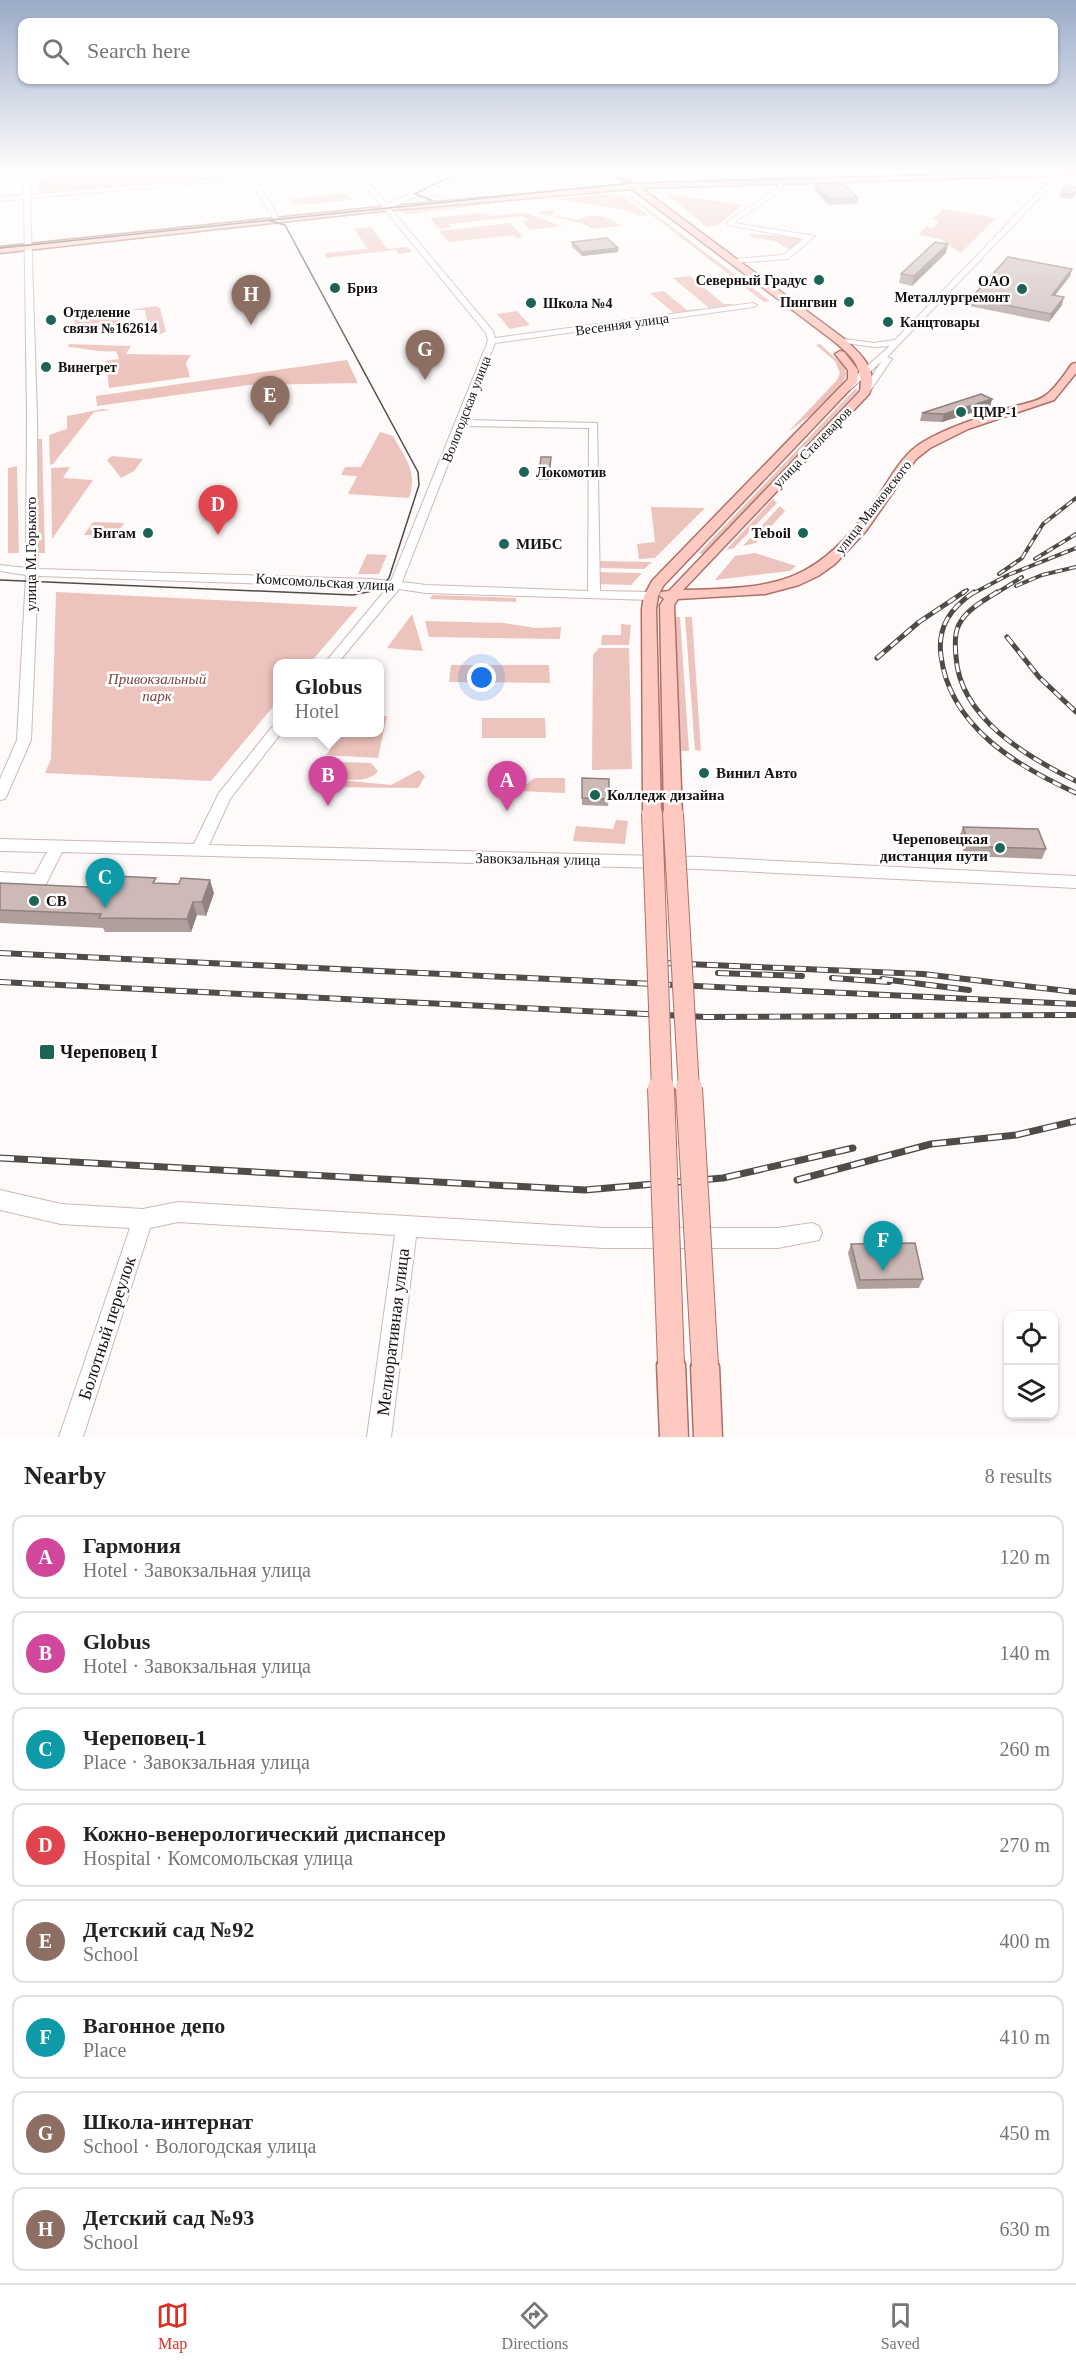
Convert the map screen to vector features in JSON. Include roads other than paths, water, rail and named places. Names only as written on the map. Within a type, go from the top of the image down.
[{"type":"main road","points":[[0,248],[104,237]]},
{"type":"main road","name":"улица Сталеваров","points":[[651,596],[657,584],[847,388],[855,375],[844,357],[694,237]]},
{"type":"main road","name":"улица Сталеваров","points":[[701,237],[839,340],[856,356],[867,371]]},
{"type":"main road","name":"улица Маяковского","points":[[651,596],[758,590],[793,583],[807,577],[838,555],[912,456],[926,445],[980,420],[1050,398],[1076,366]]},
{"type":"main road","points":[[866,392],[867,371]]},
{"type":"main road","name":"улица Сталеваров","points":[[671,595],[866,392]]},
{"type":"main road","points":[[671,595],[667,606],[663,814],[674,1437]]},
{"type":"main road","points":[[651,596],[649,609],[705,1366],[708,1437]]},
{"type":"street","name":"улица М.Горького","points":[[0,795],[24,740],[32,589],[30,572],[32,415],[28,352],[28,237]]},
{"type":"street","name":"Вологодская улица","points":[[333,659],[395,586],[492,341],[490,333],[412,237]]},
{"type":"street","points":[[735,261],[785,257],[810,237]]},
{"type":"street","points":[[847,388],[898,342],[999,237]]},
{"type":"street","name":"Весенняя улица","points":[[492,341],[753,305]]},
{"type":"street","points":[[839,340],[874,345],[898,342]]},
{"type":"street","points":[[866,392],[898,342]]},
{"type":"street","points":[[460,423],[594,425],[594,594]]},
{"type":"street","name":"Комсомольская улица","points":[[0,568],[30,572],[360,581],[395,586],[651,596]]},
{"type":"street","points":[[199,850],[224,797],[273,735]]},
{"type":"street","name":"Завокзальная улица","points":[[0,845],[700,863],[1076,882]]},
{"type":"street","points":[[0,878],[40,880],[58,846]]},
{"type":"street","points":[[0,1200],[61,1214],[143,1219],[178,1212],[604,1238],[778,1238],[812,1233]]},
{"type":"street","name":"Болотный переулок","points":[[71,1437],[143,1219]]},
{"type":"street","name":"Мелиоративная улица","points":[[379,1437],[406,1226]]},
{"type":"tram line","points":[[0,248],[106,237]]},
{"type":"tram line","points":[[0,580],[353,595],[377,590],[389,578],[419,485],[418,472],[291,237]]},
{"type":"railway","points":[[999,574],[1022,558],[1043,524],[1076,498]]},
{"type":"railway","points":[[1035,559],[1076,534]]},
{"type":"railway","points":[[972,594],[1008,575],[1076,548]]},
{"type":"railway","points":[[1016,586],[1042,575],[1076,567]]},
{"type":"railway","points":[[995,594],[1022,577]]},
{"type":"railway","points":[[962,594],[967,590]]},
{"type":"railway","points":[[877,658],[919,622],[964,592]]},
{"type":"railway","points":[[974,592],[952,611],[941,636],[941,656],[947,681],[958,704],[972,723],[1010,757],[1076,793]]},
{"type":"railway","points":[[997,592],[973,608],[964,616],[959,625],[955,648],[960,679],[970,699],[999,733],[1037,760],[1076,781]]},
{"type":"railway","points":[[1007,637],[1039,677],[1076,712]]},
{"type":"railway","points":[[0,953],[1076,1004]]},
{"type":"railway","points":[[663,963],[923,974],[1076,992]]},
{"type":"railway","points":[[718,973],[802,976]]},
{"type":"railway","points":[[832,978],[889,982]]},
{"type":"railway","points":[[882,979],[969,990]]},
{"type":"railway","points":[[0,982],[706,1017],[1076,1015]]},
{"type":"railway","points":[[797,1180],[931,1144],[1016,1135],[1076,1121]]},
{"type":"railway","points":[[0,1158],[585,1190],[723,1178],[853,1148]]},
{"type":"place","name":"Северный Градус","points":[[819,280]]},
{"type":"place","name":"Бриз","points":[[335,288]]},
{"type":"place","name":"OAO Металлургремонт","points":[[1022,289]]},
{"type":"place","name":"Пингвин","points":[[849,302]]},
{"type":"place","name":"Школа №4","points":[[531,303]]},
{"type":"place","name":"Отделение связи №162614","points":[[51,320]]},
{"type":"place","name":"Канцтовары","points":[[888,322]]},
{"type":"place","name":"Детский сад №93","points":[[251,325]]},
{"type":"place","name":"Винегрет","points":[[46,367]]},
{"type":"place","name":"Школа-интернат","points":[[425,380]]},
{"type":"place","name":"ЦМР-1","points":[[961,412]]},
{"type":"place","name":"Детский сад №92","points":[[270,426]]},
{"type":"place","name":"Локомотив","points":[[524,472]]},
{"type":"place","name":"Бигам","points":[[148,533]]},
{"type":"place","name":"Teboil","points":[[803,533]]},
{"type":"place","name":"Кожно-венерологический диспансер","points":[[218,535]]},
{"type":"place","name":"МИБС","points":[[504,544]]},
{"type":"place","name":"Винил Авто","points":[[704,773]]},
{"type":"place","name":"Колледж дизайна","points":[[595,795]]},
{"type":"place","name":"Globus","points":[[328,806]]},
{"type":"place","name":"Гармония","points":[[507,811]]},
{"type":"place","name":"Череповецкая дистанция пути","points":[[1000,848]]},
{"type":"place","name":"СВ","points":[[34,901]]},
{"type":"place","name":"Череповец-1","points":[[105,908]]},
{"type":"place","name":"Череповец I","points":[[47,1052]]},
{"type":"place","name":"Вагонное депо","points":[[883,1271]]},
{"type":"park label","name":"Привокзальный парк","points":[[157,688]]}]
